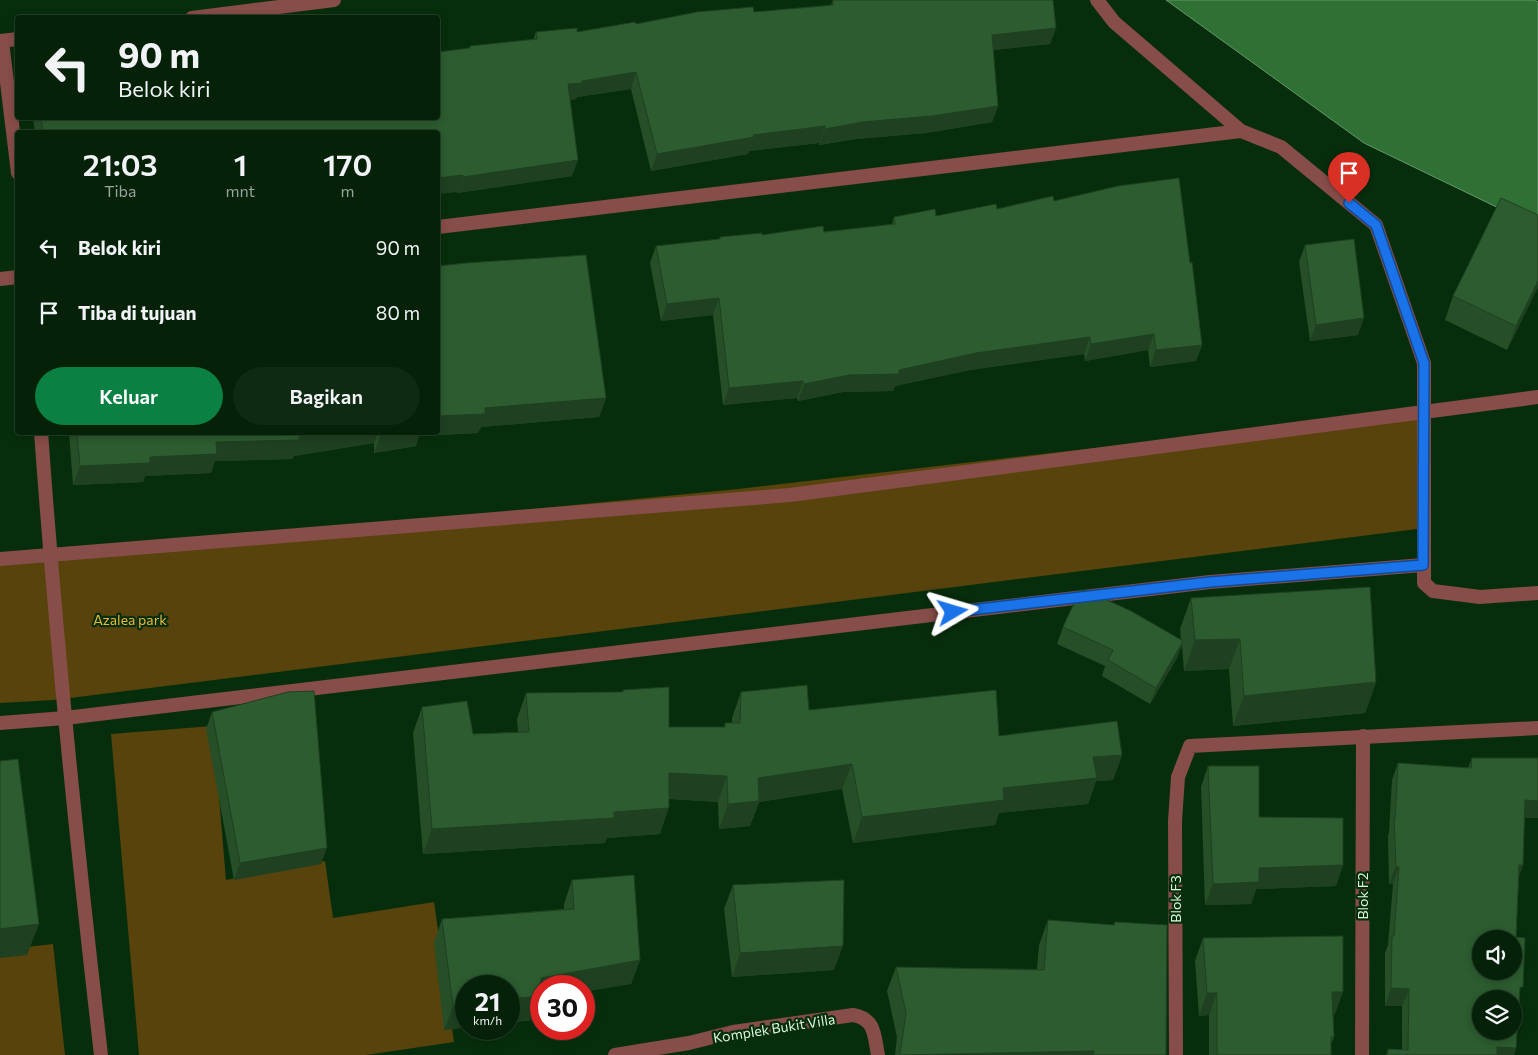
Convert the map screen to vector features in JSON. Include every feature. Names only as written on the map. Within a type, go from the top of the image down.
[{"type":"street","points":[[216,15],[334,0]]},
{"type":"street","points":[[1098,0],[1114,22],[1241,131],[1281,146],[1376,225],[1424,363],[1424,583],[1433,591],[1480,597],[1538,592]]},
{"type":"street","points":[[15,39],[1,41],[15,150]]},
{"type":"street","points":[[440,227],[1241,131]]},
{"type":"street","points":[[0,279],[15,277]]},
{"type":"street","points":[[0,559],[790,495],[1538,397]]},
{"type":"street","points":[[41,435],[65,718],[101,1055]]},
{"type":"street","points":[[0,722],[65,718],[1210,582],[1423,565]]},
{"type":"street","points":[[1363,736],[1538,728]]},
{"type":"street","name":"Blok F3","points":[[1176,1055],[1175,821],[1178,777],[1190,746],[1363,736]]},
{"type":"street","name":"Blok F2","points":[[1362,1055],[1363,736]]},
{"type":"street","name":"Komplek Bukit Villa","points":[[615,1055],[689,1043],[733,1032],[853,1016],[861,1017],[873,1027],[878,1055]]},
{"type":"green space","name":"Azalea park","points":[[1417,411],[1417,529],[54,700],[0,703],[0,561],[738,489]]},
{"type":"green space","points":[[213,726],[226,880],[325,861],[333,918],[434,902],[454,1042],[366,1055],[139,1055],[111,734]]},
{"type":"green space","points":[[53,944],[65,1055],[0,1055],[0,950]]},
{"type":"shaded area","points":[[1166,0],[1535,0],[1538,2],[1538,227],[1364,143]]},
{"type":"building","points":[[833,0],[1053,0],[1056,28],[992,35],[998,106],[932,116],[862,122],[825,129],[825,126],[753,135],[754,137],[657,154],[636,72],[568,84],[578,160],[463,177],[463,175],[440,178],[440,130],[43,130],[41,120],[440,120],[440,52],[470,48],[470,46],[537,39],[536,32],[577,28],[577,32],[635,22],[636,24],[697,12],[753,7],[754,12],[833,5]]},
{"type":"building","points":[[1179,178],[1202,345],[1156,350],[1154,334],[1091,344],[1090,337],[976,353],[899,370],[899,374],[849,375],[804,384],[803,381],[729,388],[719,298],[667,304],[656,246],[720,239],[720,237],[762,233],[762,235],[823,226],[824,232],[895,224],[894,217],[935,209],[936,216],[996,204],[997,209],[1053,196],[1054,201],[1118,186]]},
{"type":"building","points":[[1501,198],[1538,215],[1538,281],[1516,326],[1453,296]]},
{"type":"building","points":[[1354,239],[1364,318],[1316,325],[1305,245]]},
{"type":"building","points":[[586,255],[606,398],[485,408],[485,414],[440,416],[440,266]]},
{"type":"building","points":[[77,435],[311,435],[299,437],[299,440],[216,442],[217,454],[150,457],[150,463],[80,466]]},
{"type":"building","points":[[1370,587],[1376,682],[1244,696],[1240,639],[1195,640],[1191,598]]},
{"type":"building","points":[[1080,590],[1085,590],[1131,611],[1183,641],[1156,688],[1108,660],[1113,650],[1063,627]]},
{"type":"building","points":[[807,685],[809,710],[996,690],[999,736],[1117,721],[1122,755],[1093,757],[1097,778],[1003,788],[1004,800],[862,817],[852,764],[758,778],[759,801],[728,804],[727,776],[669,773],[669,808],[614,812],[614,818],[432,829],[422,707],[467,701],[473,734],[529,732],[526,693],[623,692],[623,690],[669,687],[669,727],[725,727],[725,723],[740,723],[741,692]]},
{"type":"building","points":[[314,691],[327,848],[240,863],[212,712],[288,692]]},
{"type":"building","points":[[1472,758],[1538,758],[1538,801],[1525,800],[1523,865],[1519,865],[1516,930],[1472,930],[1472,980],[1522,980],[1522,938],[1525,938],[1523,987],[1520,987],[1520,990],[1472,990],[1472,1040],[1517,1040],[1516,1048],[1497,1047],[1497,1055],[1388,1055],[1388,1049],[1408,1050],[1409,989],[1391,988],[1392,936],[1394,936],[1399,867],[1396,866],[1394,819],[1398,763],[1471,768]]},
{"type":"building","points":[[18,759],[39,924],[0,929],[0,761]]},
{"type":"building","points":[[1208,766],[1259,766],[1259,817],[1343,818],[1343,865],[1259,868],[1259,882],[1213,884]]},
{"type":"building","points":[[634,875],[640,960],[558,975],[530,975],[530,997],[520,998],[520,975],[455,975],[455,1006],[453,1006],[442,919],[574,909],[572,880]]},
{"type":"building","points":[[844,880],[843,946],[740,953],[733,885]]},
{"type":"building","points":[[1048,920],[1114,925],[1115,922],[1167,925],[1166,1055],[1094,1055],[1094,1051],[900,1055],[906,1013],[896,967],[1044,970]]},
{"type":"building","points":[[1343,936],[1343,992],[1332,992],[1334,1037],[1331,1037],[1331,1055],[1217,1055],[1217,993],[1207,993],[1203,938]]},
{"type":"route","points":[[953,612],[1210,582],[1423,565],[1424,363],[1376,225],[1349,203]]}]
